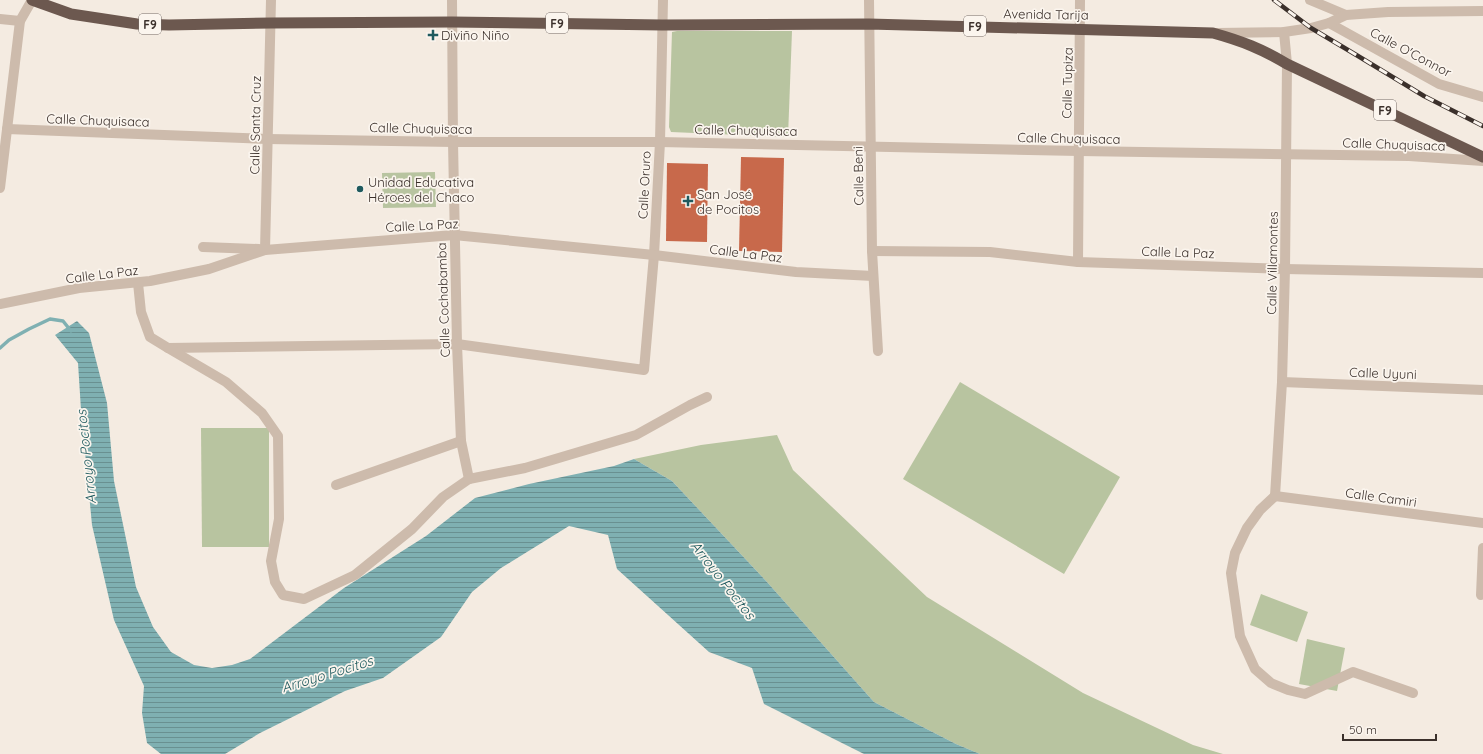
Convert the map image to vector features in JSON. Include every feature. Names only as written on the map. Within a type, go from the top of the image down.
[{"type":"highway","name":"Avenida Tarija","points":[[32,0],[71,14],[137,24],[169,25],[452,22],[662,25],[869,24],[1213,33],[1241,40],[1264,50],[1287,64],[1483,157]]},
{"type":"street","points":[[0,188],[20,21],[32,0]]},
{"type":"street","name":"Calle Santa Cruz","points":[[265,250],[271,23],[270,0]]},
{"type":"street","name":"Calle Cochabamba","points":[[452,0],[454,235],[457,344],[461,440],[469,479]]},
{"type":"street","name":"Calle Oruro","points":[[457,344],[644,370],[654,255],[660,142],[662,0]]},
{"type":"street","name":"Calle Beni","points":[[869,0],[872,251],[878,352]]},
{"type":"street","name":"Calle Tupiza","points":[[1078,262],[1080,0]]},
{"type":"street","points":[[1310,0],[1346,15]]},
{"type":"street","points":[[1213,33],[1284,32],[1311,28],[1329,23],[1346,15],[1388,12],[1483,11]]},
{"type":"street","points":[[0,19],[20,21]]},
{"type":"street","name":"Calle O'Connor","points":[[1329,23],[1439,84],[1483,97]]},
{"type":"street","name":"Calle Villamontes","points":[[1275,496],[1282,382],[1285,269],[1287,64],[1284,32]]},
{"type":"street","name":"Calle Chuquisaca","points":[[8,129],[268,139],[453,142],[660,142],[1410,156],[1483,161]]},
{"type":"street","name":"Calle La Paz","points":[[0,304],[80,288],[138,283],[209,269],[265,250],[454,235],[654,255],[796,272],[873,276]]},
{"type":"street","points":[[203,247],[265,250]]},
{"type":"street","name":"Calle La Paz","points":[[872,251],[990,252],[1078,262],[1285,269],[1483,273]]},
{"type":"street","points":[[138,283],[141,312],[150,337],[226,382],[262,413],[278,436],[278,519],[271,562],[275,582],[284,595],[304,599],[356,575],[412,528],[443,497],[469,479],[525,468],[636,435],[690,404],[707,397]]},
{"type":"street","points":[[168,348],[457,344]]},
{"type":"street","name":"Calle Uyuni","points":[[1282,382],[1483,390]]},
{"type":"street","points":[[336,485],[461,440]]},
{"type":"street","points":[[1275,496],[1260,510],[1247,528],[1235,553],[1231,573],[1240,636],[1255,669],[1271,683],[1288,690],[1305,694],[1353,672],[1413,693]]},
{"type":"street","name":"Calle Camiri","points":[[1275,496],[1483,523]]},
{"type":"street","points":[[1481,595],[1483,548]]},
{"type":"green space","points":[[792,31],[788,137],[671,132],[669,127],[672,32]]},
{"type":"green space","points":[[435,172],[436,207],[383,208],[382,173]]},
{"type":"green space","points":[[960,382],[1120,477],[1064,574],[903,479]]},
{"type":"green space","points":[[201,428],[269,428],[269,547],[202,547]]},
{"type":"green space","points":[[777,435],[793,470],[927,597],[1083,693],[1193,745],[1223,754],[980,754],[956,744],[874,702],[767,582],[672,481],[634,459],[701,445]]},
{"type":"green space","points":[[1261,594],[1308,612],[1297,642],[1250,625]]},
{"type":"green space","points":[[1307,639],[1345,648],[1337,691],[1299,684]]},
{"type":"water","points":[[77,321],[89,333],[107,403],[114,481],[136,587],[153,627],[171,652],[194,665],[212,668],[232,665],[250,659],[344,588],[426,536],[475,498],[529,484],[614,466],[634,459],[672,481],[767,582],[874,702],[956,744],[980,754],[864,754],[764,704],[752,668],[709,652],[617,569],[608,535],[569,526],[501,568],[472,592],[441,637],[383,678],[345,691],[260,733],[225,754],[161,754],[147,743],[142,713],[144,686],[114,620],[92,525],[78,363],[55,335]]},
{"type":"building","points":[[741,157],[784,158],[782,252],[739,251]]},
{"type":"building","points":[[667,163],[708,164],[707,242],[666,241]]},
{"type":"waterway","name":"Arroyo Pocitos","points":[[0,348],[9,340],[50,319],[63,321],[71,331]]},
{"type":"railway","points":[[1274,0],[1311,28],[1424,96],[1483,126]]},
{"type":"place","name":"Diviño Niño","points":[[433,35]]},
{"type":"place","name":"Unidad Educativa Héroes del Chaco","points":[[360,189]]},
{"type":"place","name":"San José de Pocitos","points":[[688,201]]}]
